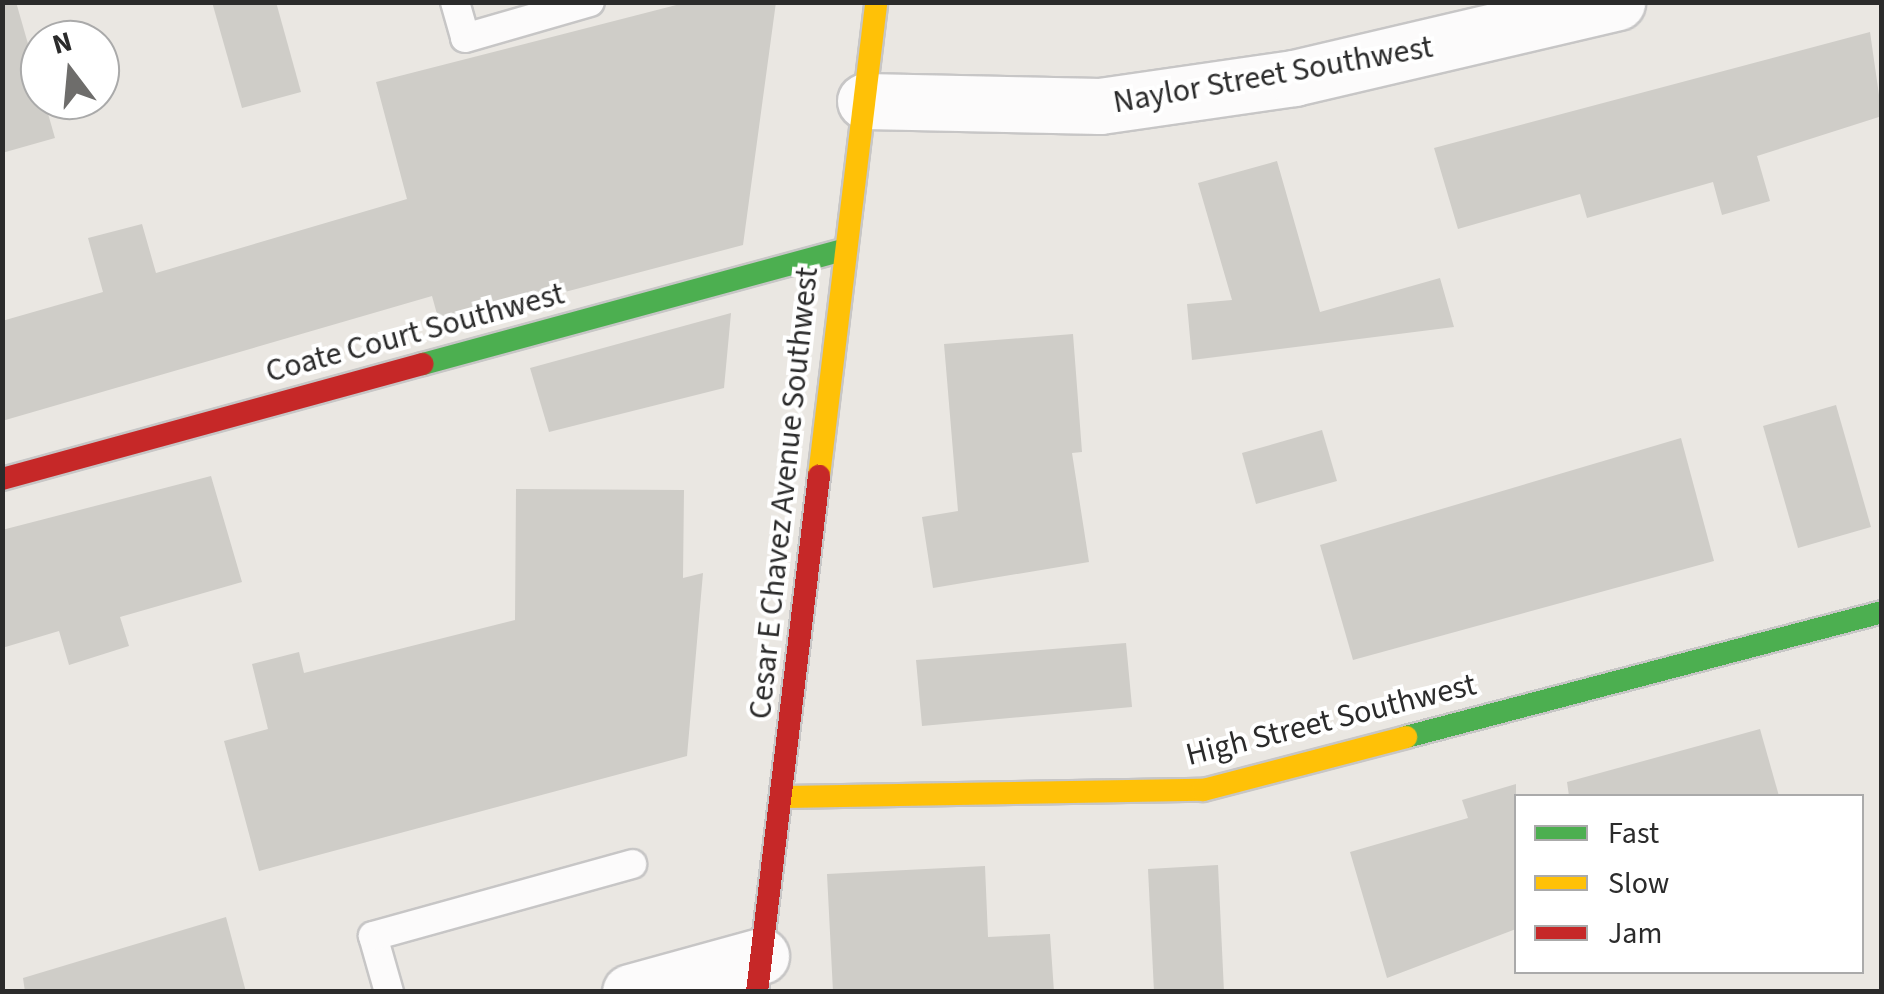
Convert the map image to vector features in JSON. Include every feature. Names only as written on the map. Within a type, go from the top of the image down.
[{"type":"street","name":"Cesar E Chavez Avenue Southwest","points":[[759,974],[876,2]]},
{"type":"street","name":"Naylor Street Southwest","points":[[865,101],[1100,106],[1294,78],[1617,2]]},
{"type":"street","name":"Coate Court Southwest","points":[[2,479],[844,250]]},
{"type":"street","name":"High Street Southwest","points":[[782,797],[1203,790],[1882,612]]},
{"type":"street","points":[[630,992],[759,974]]},
{"type":"lane","points":[[456,2],[465,38],[590,2]]},
{"type":"lane","points":[[389,992],[374,936],[632,864]]},
{"type":"building","points":[[2,2],[16,2],[21,20],[20,120],[50,120],[55,138],[2,153]]},
{"type":"building","points":[[212,2],[276,2],[301,92],[242,108]]},
{"type":"building","points":[[688,2],[776,2],[743,245],[440,325],[432,296],[2,421],[2,321],[103,292],[88,238],[142,224],[156,273],[407,199],[376,82]]},
{"type":"building","points":[[1870,32],[1882,116],[1757,156],[1770,201],[1722,215],[1713,182],[1587,218],[1580,194],[1458,229],[1434,148]]},
{"type":"building","points":[[1277,161],[1320,312],[1440,278],[1454,327],[1192,360],[1187,304],[1232,300],[1198,183]]},
{"type":"building","points":[[731,313],[724,388],[549,432],[530,368]]},
{"type":"building","points":[[1073,334],[1082,452],[1072,453],[1089,562],[933,588],[922,517],[958,511],[944,344]]},
{"type":"building","points":[[1836,405],[1871,527],[1798,548],[1763,426]]},
{"type":"building","points":[[1322,430],[1337,481],[1256,504],[1242,453]]},
{"type":"building","points":[[1681,438],[1714,561],[1353,660],[1320,545]]},
{"type":"building","points":[[211,476],[242,582],[120,617],[129,646],[69,665],[59,631],[2,648],[2,530]]},
{"type":"building","points":[[516,489],[684,490],[683,578],[703,573],[687,756],[259,871],[224,741],[268,729],[252,664],[299,652],[304,673],[515,620]]},
{"type":"building","points":[[1126,643],[1132,707],[922,726],[916,660]]},
{"type":"building","points":[[1760,729],[1778,794],[1569,794],[1567,782]]},
{"type":"building","points":[[1516,784],[1514,930],[1387,978],[1350,852],[1468,818],[1462,800]]},
{"type":"building","points":[[1218,865],[1224,992],[1154,992],[1148,869]]},
{"type":"building","points":[[985,866],[988,937],[1050,934],[1054,992],[833,992],[827,874]]},
{"type":"building","points":[[226,917],[246,992],[25,992],[23,978]]},
{"type":"traffic: fast","points":[[423,364],[844,250]]},
{"type":"traffic: fast","points":[[1406,737],[1882,612]]},
{"type":"traffic: slow","points":[[819,476],[876,2]]},
{"type":"traffic: slow","points":[[782,797],[1203,790],[1406,737]]},
{"type":"traffic: jam","points":[[2,479],[423,364]]},
{"type":"traffic: jam","points":[[757,992],[819,476]]}]
